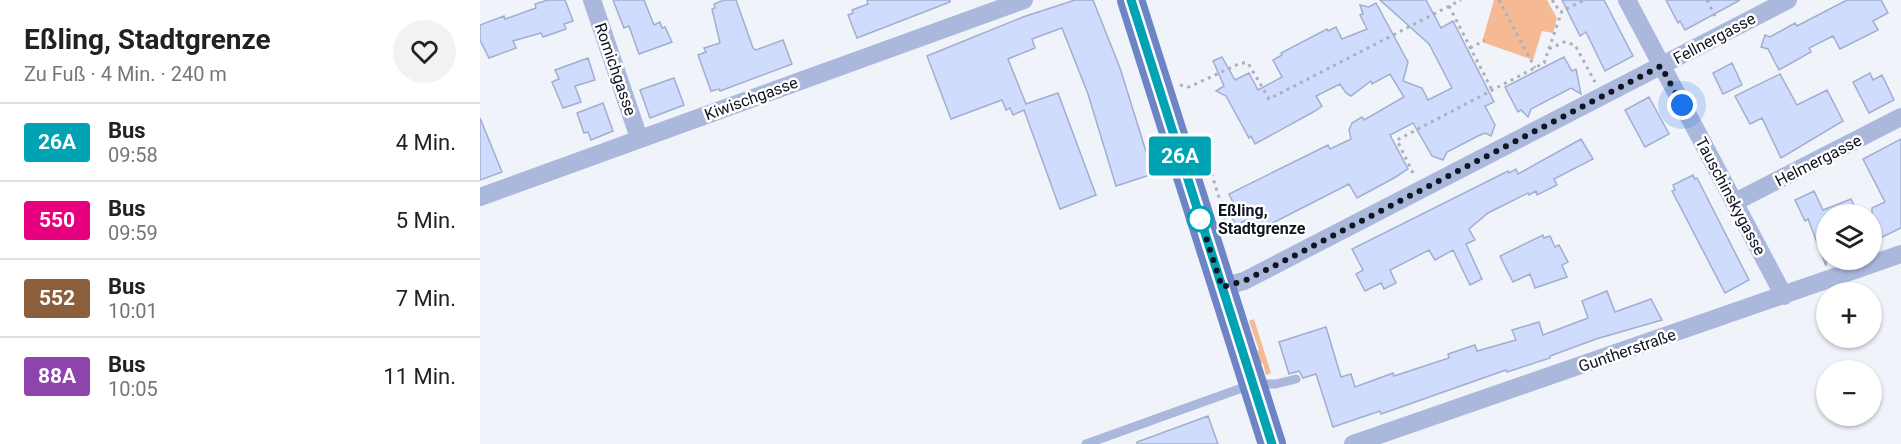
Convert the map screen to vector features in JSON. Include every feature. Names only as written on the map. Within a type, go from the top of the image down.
[{"type":"main road","points":[[1131,0],[1272,444]]},
{"type":"street","name":"Romichgasse","points":[[592,0],[639,138]]},
{"type":"street","name":"Kiwischgasse","points":[[480,197],[1024,0]]},
{"type":"street","name":"Tauschinskygasse","points":[[1627,0],[1784,296]]},
{"type":"street","name":"Fellnergasse","points":[[1222,287],[1244,281],[1422,191],[1788,0]]},
{"type":"street","name":"Helmergasse","points":[[1735,202],[1901,117]]},
{"type":"street","name":"Guntherstraße","points":[[1353,444],[1901,255]]},
{"type":"lane","points":[[1086,444],[1253,384],[1276,384],[1296,379]]},
{"type":"path","points":[[1160,91],[1183,84],[1189,87],[1241,63],[1248,63],[1269,99],[1461,0]]},
{"type":"path","points":[[1499,0],[1535,68]]},
{"type":"path","points":[[1553,0],[1553,4],[1562,11]]},
{"type":"path","points":[[1422,191],[1396,140],[1544,63],[1562,11],[1584,0]]},
{"type":"path","points":[[1449,6],[1492,90]]},
{"type":"path","points":[[1470,48],[1485,40]]},
{"type":"path","points":[[1549,49],[1564,42],[1575,45],[1603,96]]},
{"type":"shaded area","points":[[1494,0],[1547,0],[1557,18],[1553,33],[1542,31],[1533,60],[1482,42]]},
{"type":"shaded area","points":[[1254,319],[1271,373],[1266,375],[1263,363],[1257,364],[1254,352],[1259,350],[1249,321]]},
{"type":"building","points":[[548,0],[565,0],[573,21],[564,24],[566,29],[543,37],[541,33],[513,41],[516,48],[489,58],[480,40],[480,25],[536,8],[535,4]]},
{"type":"building","points":[[613,0],[644,0],[654,25],[660,22],[672,42],[639,54],[629,26],[624,28]]},
{"type":"building","points":[[724,0],[736,0],[753,48],[756,50],[783,40],[792,64],[720,91],[719,89],[711,91],[698,55],[706,52],[704,48],[720,43],[712,9],[715,8],[714,4]]},
{"type":"building","points":[[867,0],[950,0],[950,2],[857,38],[848,15],[853,13],[852,10],[868,4]]},
{"type":"building","points":[[1075,0],[1093,0],[1120,68],[1153,174],[1116,186],[1088,94],[1062,28],[1032,39],[1035,48],[1008,59],[1026,104],[1058,93],[1096,195],[1060,209],[1024,110],[1013,115],[1010,108],[1006,110],[1002,100],[951,119],[927,56],[1023,17]]},
{"type":"building","points":[[1380,0],[1426,0],[1441,28],[1453,21],[1494,102],[1485,106],[1495,125],[1491,136],[1485,133],[1478,136],[1447,152],[1443,160],[1432,156],[1413,123],[1390,135],[1408,169],[1394,178],[1357,198],[1349,184],[1253,233],[1246,220],[1236,226],[1229,211],[1236,208],[1229,194],[1328,145],[1330,149],[1351,139],[1349,130],[1352,123],[1362,117],[1364,120],[1404,97],[1390,74],[1372,84],[1371,81],[1351,96],[1340,84],[1316,96],[1322,106],[1315,111],[1255,144],[1251,136],[1249,138],[1226,96],[1216,91],[1224,86],[1213,61],[1222,57],[1235,80],[1249,73],[1258,90],[1282,77],[1273,60],[1282,55],[1281,53],[1327,29],[1328,31],[1336,27],[1342,39],[1367,29],[1360,15],[1363,14],[1360,5],[1369,7],[1376,3],[1408,62],[1403,81],[1422,88],[1428,100],[1452,88],[1429,44]]},
{"type":"building","points":[[1562,0],[1604,0],[1633,56],[1605,71],[1586,32],[1580,36]]},
{"type":"building","points":[[1666,0],[1740,0],[1685,30],[1680,21],[1678,23]]},
{"type":"building","points":[[1847,0],[1881,0],[1888,13],[1873,21],[1878,30],[1840,49],[1833,36],[1809,48],[1811,52],[1779,70],[1768,49],[1761,47],[1765,35],[1770,37],[1795,23],[1797,26]]},
{"type":"building","points":[[1564,57],[1572,71],[1576,69],[1581,94],[1571,88],[1531,109],[1528,117],[1521,110],[1518,112],[1505,87]]},
{"type":"building","points":[[588,58],[595,80],[575,86],[581,102],[563,108],[552,82],[559,79],[555,70]]},
{"type":"building","points":[[1732,63],[1742,85],[1723,94],[1713,73]]},
{"type":"building","points":[[1870,73],[1873,80],[1882,75],[1894,100],[1869,113],[1853,82]]},
{"type":"building","points":[[1780,74],[1797,105],[1827,90],[1843,121],[1781,158],[1762,118],[1750,124],[1735,96]]},
{"type":"building","points":[[674,78],[684,105],[650,118],[640,90]]},
{"type":"building","points":[[1649,97],[1669,134],[1645,147],[1625,110]]},
{"type":"building","points":[[603,103],[613,131],[591,140],[588,132],[584,133],[577,113]]},
{"type":"building","points":[[480,118],[502,172],[480,180]]},
{"type":"building","points":[[1581,139],[1593,159],[1554,179],[1557,185],[1537,195],[1536,191],[1529,195],[1528,193],[1488,213],[1469,229],[1475,240],[1466,244],[1482,279],[1470,285],[1453,250],[1435,260],[1429,250],[1390,270],[1396,283],[1384,289],[1381,283],[1365,291],[1356,274],[1363,270],[1352,249],[1508,171],[1509,173],[1516,169],[1518,174]]},
{"type":"building","points":[[1901,139],[1901,228],[1882,237],[1881,204],[1885,202],[1863,159]]},
{"type":"building","points":[[1693,175],[1695,179],[1697,178],[1749,280],[1725,293],[1672,191],[1675,190],[1673,185]]},
{"type":"building","points":[[1814,191],[1820,204],[1816,204],[1816,240],[1808,219],[1805,221],[1795,200]]},
{"type":"building","points":[[1851,199],[1853,204],[1838,204]]},
{"type":"building","points":[[1543,235],[1544,238],[1550,236],[1555,247],[1559,245],[1568,262],[1562,265],[1567,277],[1535,288],[1530,274],[1513,282],[1500,256]]},
{"type":"building","points":[[1607,291],[1615,312],[1651,299],[1662,320],[1596,339],[1550,356],[1550,358],[1507,372],[1506,370],[1381,414],[1380,411],[1333,427],[1316,374],[1303,378],[1299,371],[1289,374],[1279,342],[1326,327],[1341,377],[1351,374],[1355,387],[1393,373],[1394,376],[1449,358],[1448,354],[1475,345],[1477,351],[1516,340],[1512,330],[1539,322],[1543,335],[1588,318],[1582,301]]},
{"type":"building","points":[[1208,416],[1218,444],[1137,444],[1137,442]]},
{"type":"bus line","name":"26A","points":[[1131,0],[1272,444]]},
{"type":"place","name":"Eßling, Stadtgrenze","points":[[1200,219]]},
{"type":"route","points":[[1200,219],[1222,287],[1244,281],[1284,261],[1661,66],[1682,105]]}]
